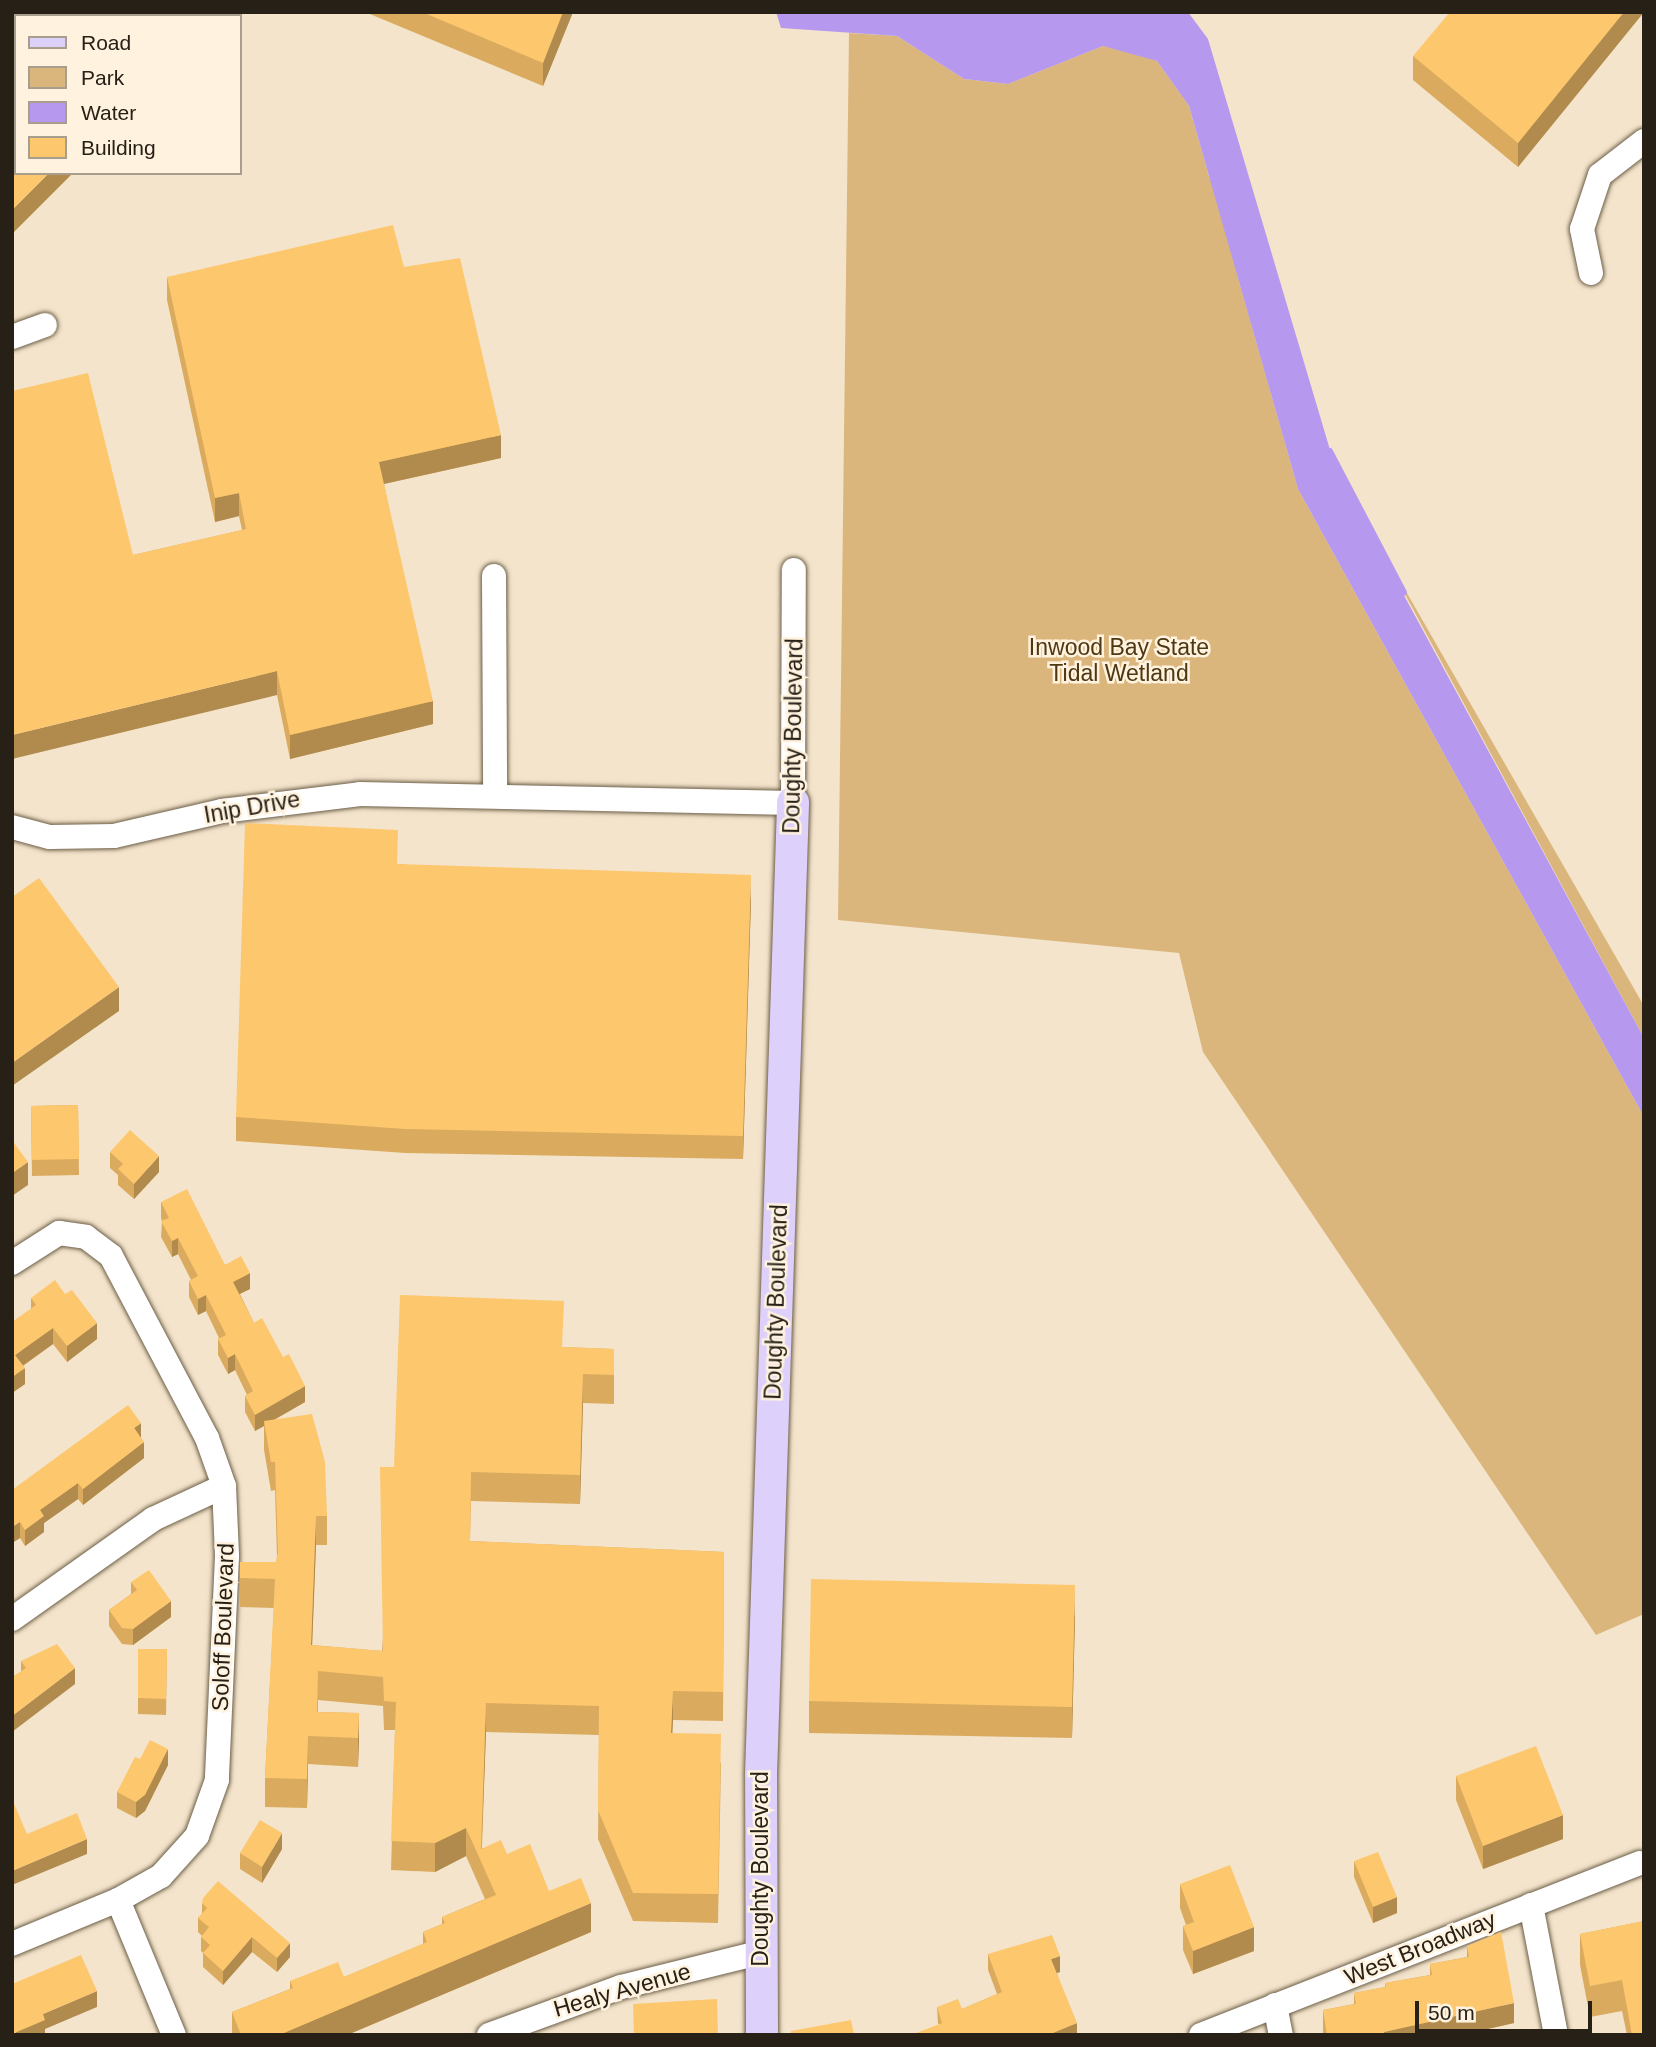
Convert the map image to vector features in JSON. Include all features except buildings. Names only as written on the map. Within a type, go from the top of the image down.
[{"type":"main road","name":"Doughty Boulevard","points":[[762,2035],[758,1953],[793,803]]},
{"type":"street","points":[[1591,273],[1582,229],[1600,175],[1644,141]]},
{"type":"street","points":[[12,337],[45,325]]},
{"type":"street","name":"Doughty Boulevard","points":[[793,803],[794,570]]},
{"type":"street","points":[[494,576],[495,796]]},
{"type":"street","name":"Inip Drive","points":[[12,827],[50,837],[93,838],[304,798],[495,796],[793,803]]},
{"type":"street","name":"Soloff Boulevard","points":[[12,1263],[59,1233],[86,1237],[111,1256],[207,1438],[224,1486],[227,1556],[213,1801],[197,1836],[177,1862],[118,1900],[12,1944]]},
{"type":"street","points":[[12,1619],[153,1519],[224,1486]]},
{"type":"street","name":"West Broadway","points":[[1201,2035],[1639,1863]]},
{"type":"street","points":[[118,1900],[174,2035]]},
{"type":"street","points":[[1531,1905],[1556,2035]]},
{"type":"street","name":"Healy Avenue","points":[[489,2035],[621,1987],[758,1953]]},
{"type":"street","points":[[1275,2005],[1281,2035]]},
{"type":"green space","name":"Inwood Bay State Tidal Wetland","points":[[849,33],[897,36],[964,79],[1008,84],[1103,46],[1131,51],[1157,61],[1189,106],[1210,180],[1216,180],[1237,274],[1298,489],[1644,1117],[1644,1614],[1596,1635],[1203,1052],[1179,953],[838,920]]},
{"type":"green space","points":[[1365,520],[1644,1006],[1644,1038]]},
{"type":"water","points":[[776,12],[1188,12],[1208,39],[1336,470],[1644,1038],[1644,1117],[1298,489],[1189,106],[1157,61],[1103,46],[1008,84],[964,79],[897,36],[781,28]]},
{"type":"waterway","points":[[1329,451],[1403,592]]}]
